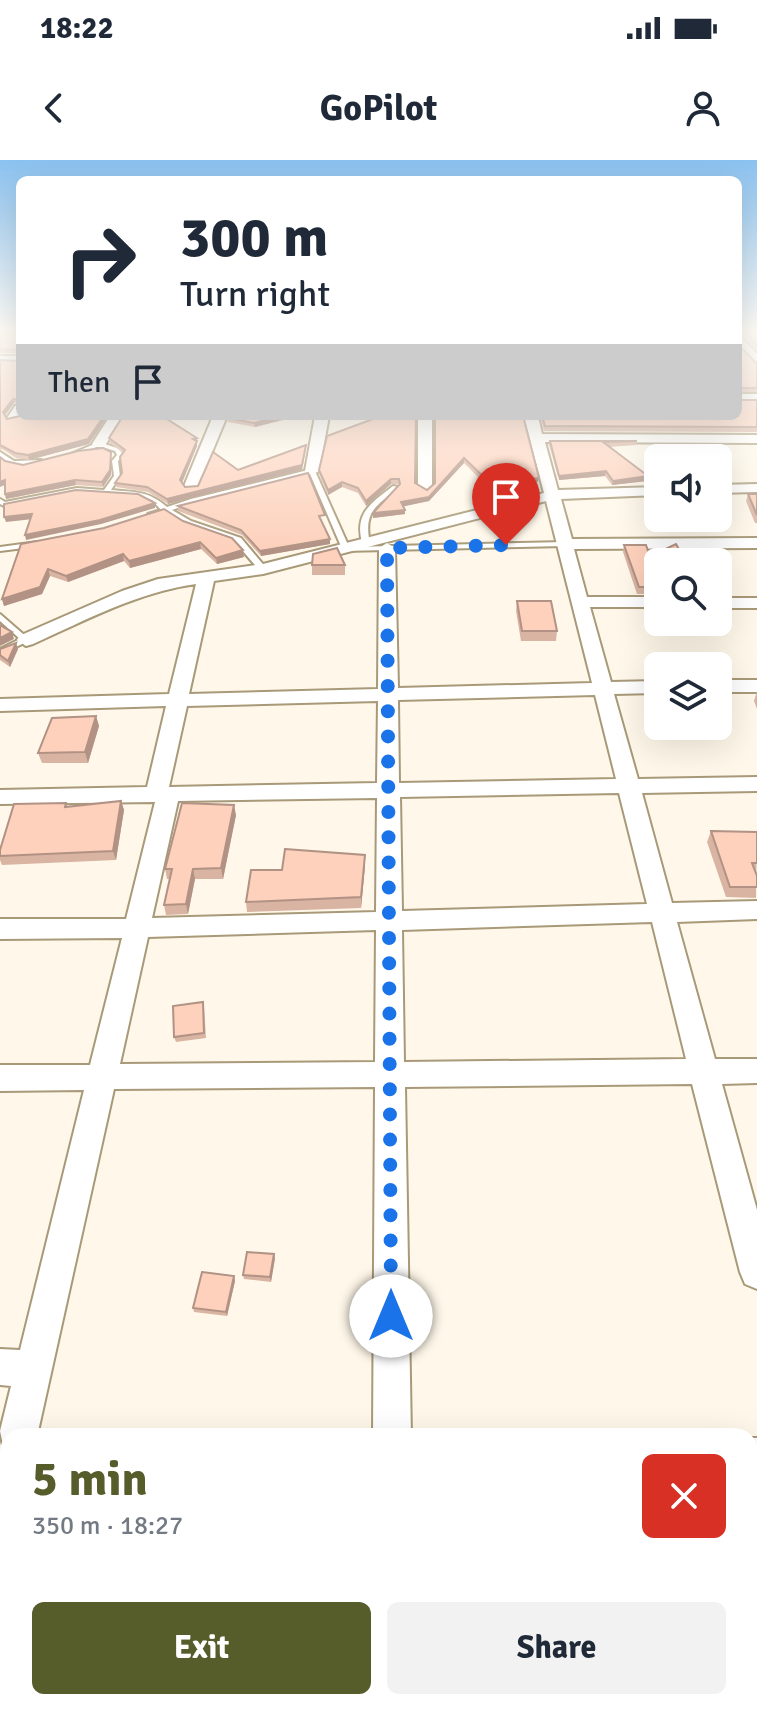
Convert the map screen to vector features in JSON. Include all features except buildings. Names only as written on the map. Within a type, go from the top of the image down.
[{"type":"street","points":[[99,444],[114,420]]},
{"type":"street","points":[[192,493],[219,420]]},
{"type":"street","points":[[312,471],[321,420]]},
{"type":"street","points":[[425,420],[425,488]]},
{"type":"street","points":[[757,439],[534,427],[757,1272]]},
{"type":"street","points":[[732,489],[757,488]]},
{"type":"street","points":[[26,640],[128,595],[164,583],[263,569],[346,549],[377,546],[552,495],[644,492]]},
{"type":"street","points":[[565,544],[757,543]]},
{"type":"street","points":[[377,546],[388,694],[392,1428]]},
{"type":"street","points":[[18,1428],[17,1368],[102,1077],[137,928],[178,701],[206,577]]},
{"type":"street","points":[[580,602],[644,602]]},
{"type":"street","points":[[732,603],[757,603]]},
{"type":"street","points":[[732,686],[757,686]]},
{"type":"street","points":[[0,705],[644,687]]},
{"type":"street","points":[[0,797],[757,784]]},
{"type":"street","points":[[0,929],[137,928],[757,910]]},
{"type":"street","points":[[0,1078],[757,1071]]},
{"type":"lane","points":[[69,456],[99,444],[118,450],[120,455],[115,461],[117,476],[107,491]]},
{"type":"lane","points":[[0,454],[13,463],[48,461]]},
{"type":"lane","points":[[145,518],[166,510],[192,493],[312,471],[346,549]]},
{"type":"lane","points":[[395,487],[363,517],[362,528],[377,546],[565,544]]},
{"type":"lane","points":[[1,504],[77,490],[140,494],[154,499],[188,523],[238,540],[263,569]]},
{"type":"lane","points":[[0,549],[45,543]]},
{"type":"lane","points":[[0,617],[26,640],[0,652]]},
{"type":"route","points":[[391,1316],[387,548],[506,545]]}]
